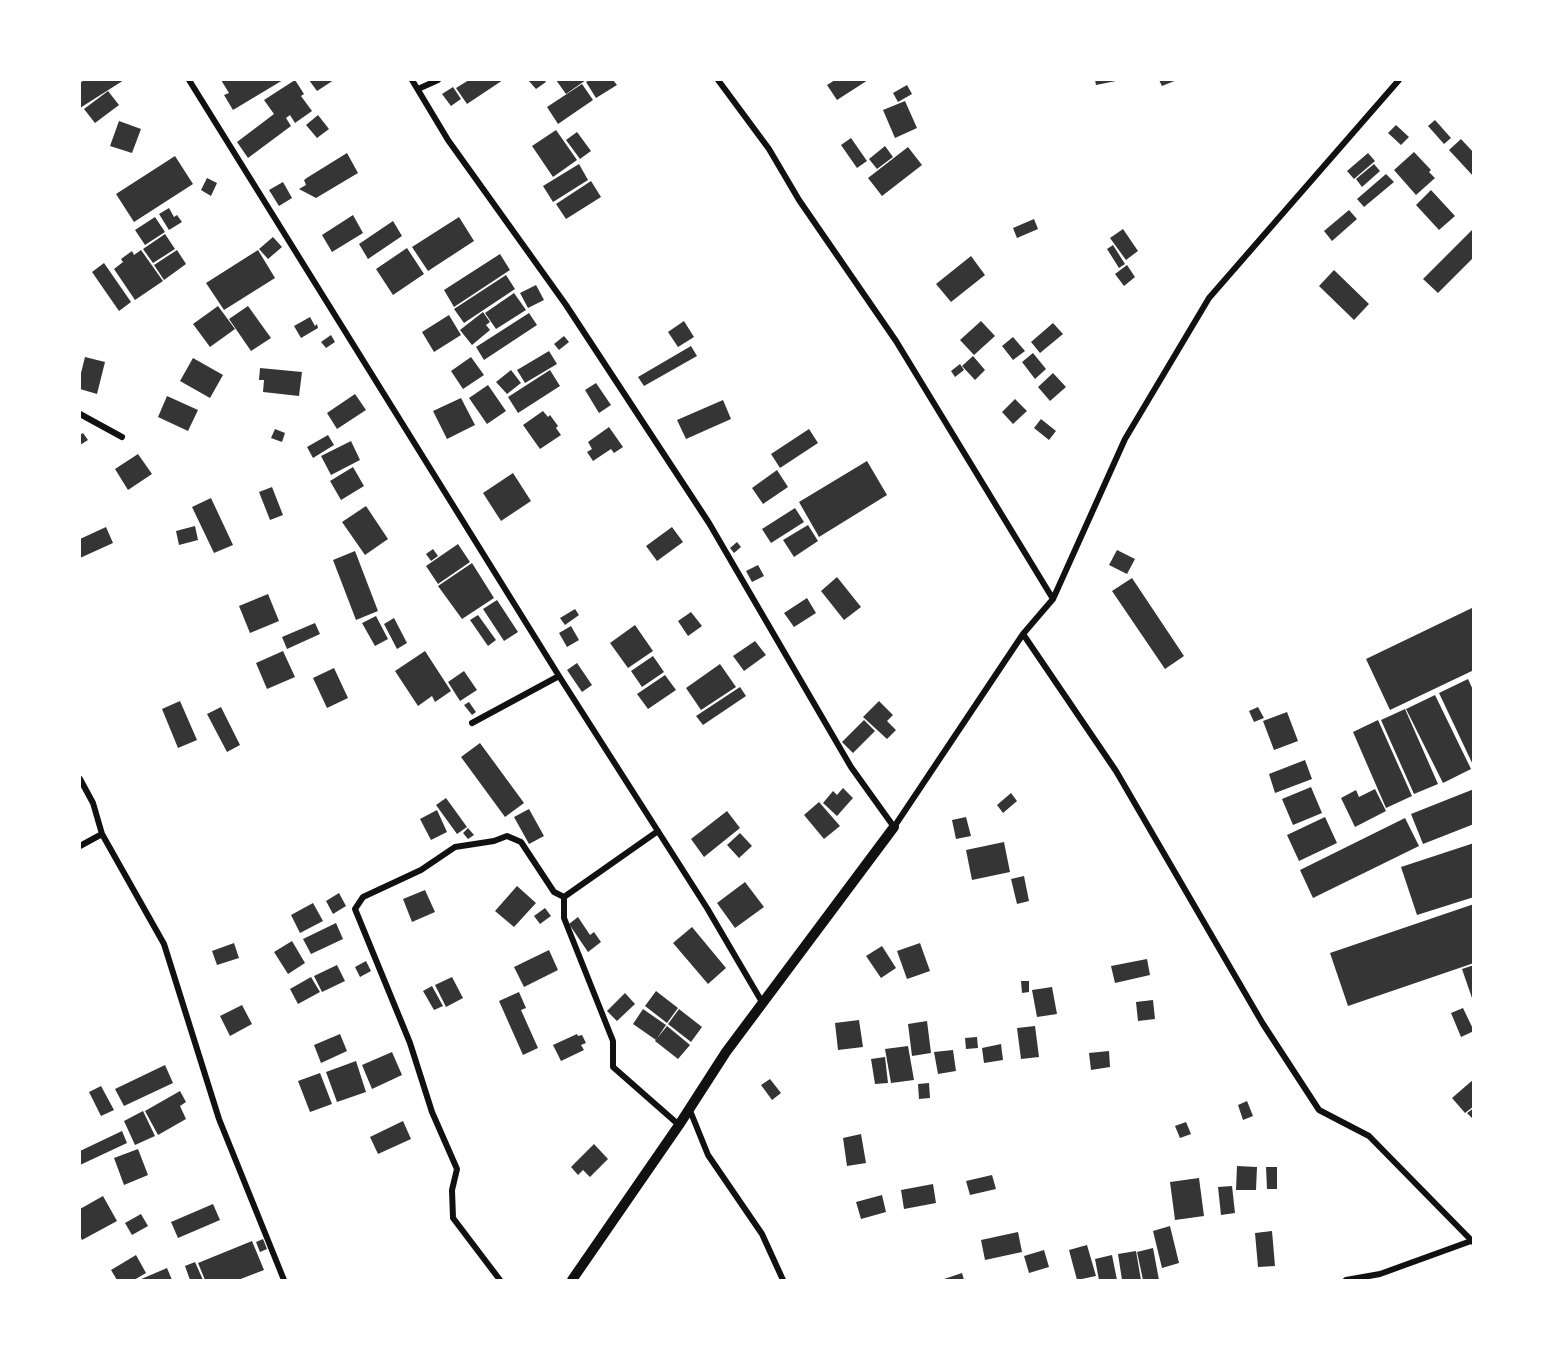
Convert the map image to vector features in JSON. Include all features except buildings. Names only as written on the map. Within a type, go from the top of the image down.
[{"type":"street","points":[[189,80],[559,676],[658,831],[762,1002]]},
{"type":"street","points":[[412,80],[448,140],[566,305],[709,523],[851,767],[894,827]]},
{"type":"street","points":[[418,89],[438,80]]},
{"type":"street","points":[[717,80],[769,149],[799,200],[896,341],[1053,599]]},
{"type":"street","points":[[572,1281],[762,1002],[894,827],[1023,634],[1053,599],[1125,439],[1209,298],[1399,80]]},
{"type":"street","points":[[80,414],[122,437]]},
{"type":"street","points":[[1023,634],[1116,771],[1263,1024],[1319,1110],[1369,1136],[1472,1242],[1380,1274],[1346,1281]]},
{"type":"street","points":[[472,723],[559,676]]},
{"type":"street","points":[[80,779],[93,803],[102,834],[164,944],[219,1119],[284,1281]]},
{"type":"street","points":[[564,897],[658,831]]},
{"type":"street","points":[[80,846],[102,834]]},
{"type":"street","points":[[500,1281],[453,1218],[452,1190],[457,1168],[432,1112],[410,1043],[355,909],[363,897],[420,870],[455,847],[494,841],[507,836],[521,842],[554,892],[564,897]]},
{"type":"street","points":[[564,897],[564,918],[613,1041],[613,1068],[679,1125]]},
{"type":"street","points":[[689,1108],[708,1155],[762,1234],[783,1281]]}]
